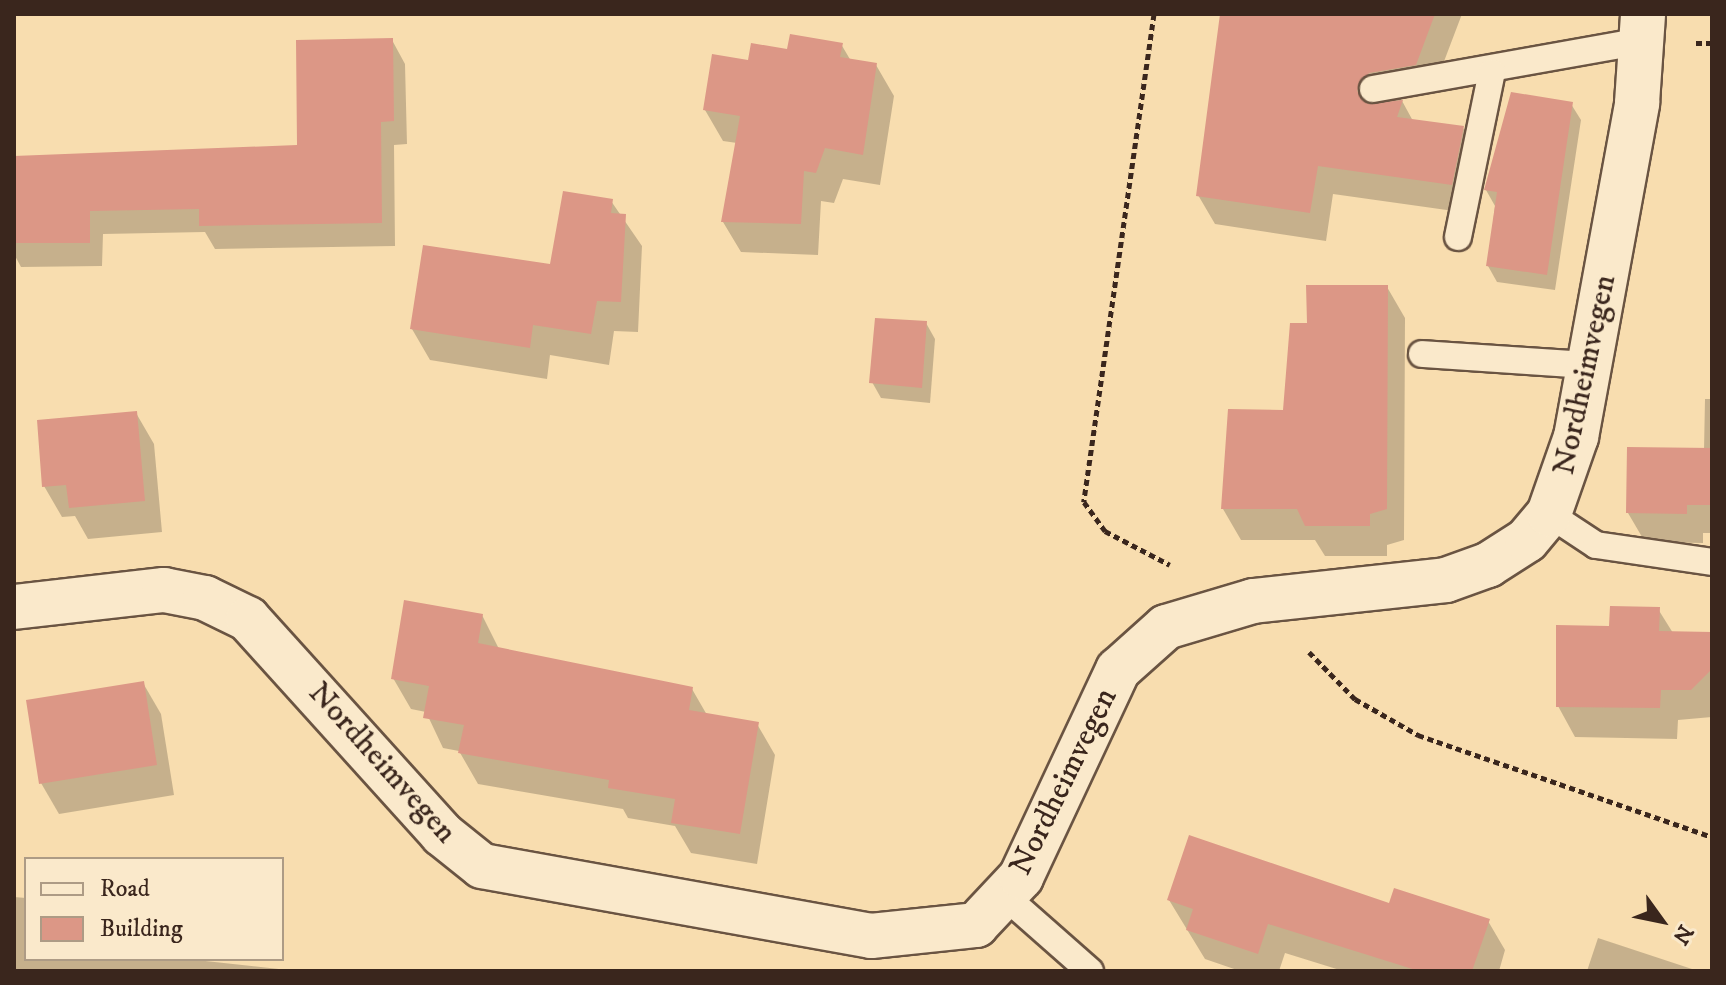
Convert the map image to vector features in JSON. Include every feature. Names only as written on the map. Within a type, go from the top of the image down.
[{"type":"street","name":"Nordheimvegen","points":[[14,607],[164,590],[205,598],[248,619],[442,834],[482,866],[871,936],[976,925],[1006,897],[1118,670],[1166,627],[1253,601],[1446,580],[1488,565],[1527,540],[1549,514],[1564,485],[1589,365],[1643,28]]},
{"type":"lane","points":[[1373,89],[1492,72],[1643,28]]},
{"type":"lane","points":[[1458,237],[1492,72]]},
{"type":"lane","points":[[1422,354],[1589,365]]},
{"type":"lane","points":[[1549,514],[1596,545],[1712,562]]},
{"type":"lane","points":[[1006,897],[1090,971]]},
{"type":"path","points":[[1154,14],[1084,502],[1105,531],[1253,601],[1355,699],[1418,735],[1712,837]]},
{"type":"building","points":[[1220,14],[1435,14],[1416,65],[1369,73],[1357,91],[1368,104],[1403,100],[1397,117],[1464,126],[1452,185],[1318,166],[1310,213],[1196,196]]},
{"type":"building","points":[[790,34],[843,43],[840,57],[877,63],[863,155],[825,148],[816,173],[804,171],[801,224],[721,222],[740,116],[703,110],[712,54],[748,60],[751,43],[787,49]]},
{"type":"building","points":[[393,38],[394,121],[381,122],[382,223],[199,226],[199,209],[90,211],[90,243],[14,243],[14,156],[297,145],[296,40]]},
{"type":"building","points":[[1511,92],[1573,102],[1547,275],[1486,266],[1497,192],[1484,190]]},
{"type":"building","points":[[563,191],[613,199],[611,213],[626,214],[621,302],[597,301],[591,334],[533,325],[530,348],[410,329],[423,245],[550,264]]},
{"type":"building","points":[[1306,285],[1388,285],[1387,509],[1370,514],[1370,526],[1305,526],[1297,509],[1221,509],[1228,409],[1283,410],[1290,323],[1307,323]]},
{"type":"building","points":[[875,318],[927,321],[922,388],[869,383]]},
{"type":"building","points":[[137,411],[145,501],[69,508],[66,485],[42,487],[37,420]]},
{"type":"building","points":[[1627,447],[1712,448],[1712,505],[1687,505],[1687,514],[1626,513]]},
{"type":"building","points":[[404,600],[483,614],[478,643],[693,687],[689,710],[759,722],[740,834],[671,823],[675,799],[608,788],[609,780],[458,753],[464,725],[423,718],[429,686],[391,679]]},
{"type":"building","points":[[1610,606],[1660,607],[1659,631],[1712,632],[1712,669],[1691,690],[1661,690],[1660,708],[1556,707],[1556,625],[1609,626]]},
{"type":"building","points":[[144,681],[157,765],[39,784],[26,700]]},
{"type":"building","points":[[1189,835],[1389,903],[1394,888],[1490,919],[1472,971],[1419,971],[1268,924],[1258,954],[1186,930],[1193,909],[1167,900]]}]
